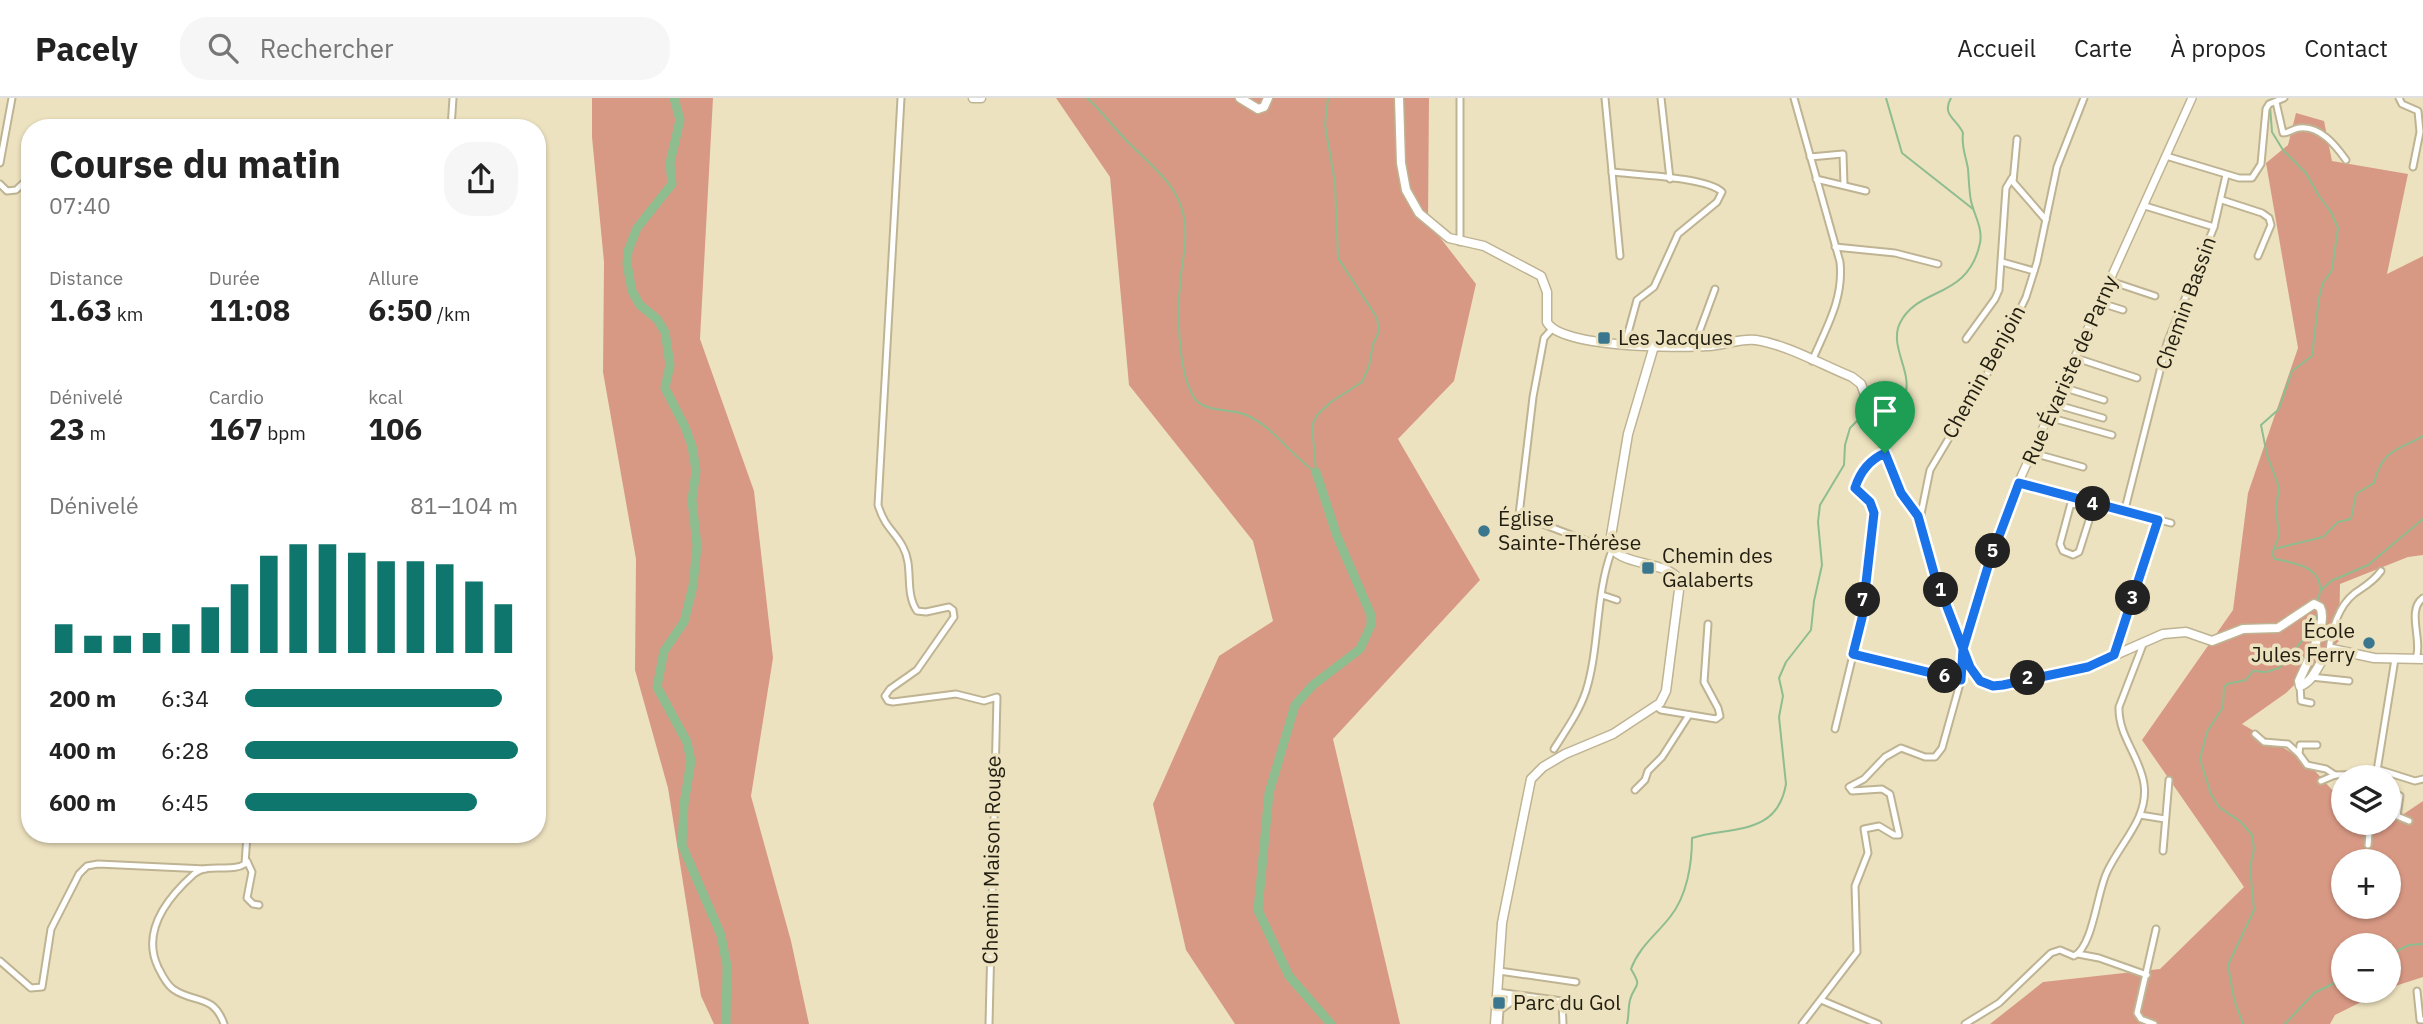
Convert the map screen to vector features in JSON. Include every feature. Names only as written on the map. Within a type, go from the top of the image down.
[{"type":"main road","points":[[973,98],[981,98]]},
{"type":"main road","points":[[1240,98],[1258,108],[1264,107],[1268,98]]},
{"type":"main road","points":[[1399,98],[1401,163],[1406,190],[1427,223],[1449,238],[1492,249],[1512,263],[1541,276],[1547,292],[1547,322],[1552,329],[1580,340],[1654,346],[1694,346],[1753,340],[1852,377],[1861,384],[1901,493],[1920,522],[1934,573],[1963,649],[1974,675],[1980,681],[1993,686],[2088,667],[2145,640],[2179,632],[2212,641],[2243,629],[2278,628],[2299,616],[2308,606],[2317,605],[2323,614],[2320,630],[2300,679],[2300,686],[2305,685],[2329,651],[2336,648],[2374,658],[2419,659]]},
{"type":"main road","points":[[1497,1024],[1502,923],[1531,779],[1543,767],[1564,754],[1613,734],[1663,700],[1666,691],[1677,577],[1666,569],[1612,551],[1611,534],[1628,433],[1654,346]]},
{"type":"street","points":[[0,163],[12,98]]},
{"type":"street","points":[[452,119],[453,98]]},
{"type":"street","name":"Chemin Maison Rouge","points":[[901,98],[878,505],[883,522],[904,548],[911,602],[917,611],[926,612],[948,607],[953,610],[954,617],[917,670],[890,689],[886,696],[888,701],[893,702],[956,694],[984,701],[997,697],[989,1024]]},
{"type":"street","points":[[1460,98],[1460,242]]},
{"type":"street","points":[[1605,98],[1620,256]]},
{"type":"street","points":[[1661,98],[1670,179]]},
{"type":"street","points":[[1794,98],[1840,262],[1841,289],[1812,361]]},
{"type":"street","name":"Chemin Benjoin","points":[[1920,522],[1930,470],[1999,354],[2026,298],[2035,271],[2057,167],[2084,98]]},
{"type":"street","name":"Rue Évariste de Parny","points":[[1963,649],[1989,563],[2019,483],[2192,98]]},
{"type":"street","points":[[2166,156],[2226,175],[2252,178],[2259,170],[2264,114],[2273,103],[2284,98]]},
{"type":"street","points":[[2399,98],[2402,104],[2418,111],[2420,132],[2413,167]]},
{"type":"street","points":[[2273,103],[2283,133],[2302,128],[2320,133],[2346,160]]},
{"type":"street","points":[[1966,339],[1998,295],[2006,188],[2012,178],[2017,139]]},
{"type":"street","points":[[1810,157],[1843,154],[1844,186]]},
{"type":"street","points":[[1612,172],[1711,184],[1722,192],[1717,202],[1678,234],[1654,287],[1637,300],[1625,344]]},
{"type":"street","name":"Chemin Bassin","points":[[2124,513],[2167,343],[2214,227],[2226,175]]},
{"type":"street","points":[[2012,178],[2016,187],[2046,220]]},
{"type":"street","points":[[1816,179],[1866,191]]},
{"type":"street","points":[[0,184],[7,191],[16,190],[21,185]]},
{"type":"street","points":[[2222,200],[2270,218],[2271,225],[2258,256]]},
{"type":"street","points":[[2145,206],[2214,227]]},
{"type":"street","points":[[1836,247],[1895,253],[1938,264]]},
{"type":"street","points":[[2002,262],[2035,271]]},
{"type":"street","points":[[2110,281],[2155,296]]},
{"type":"street","points":[[1694,346],[1715,289]]},
{"type":"street","points":[[2101,303],[2123,310]]},
{"type":"street","points":[[1552,329],[1544,338],[1533,397],[1520,515],[1612,551],[1604,578],[1586,690],[1579,708],[1554,749]]},
{"type":"street","points":[[2076,358],[2137,378]]},
{"type":"street","points":[[2062,387],[2104,400]]},
{"type":"street","points":[[2054,404],[2103,418]]},
{"type":"street","points":[[2048,417],[2112,435]]},
{"type":"street","points":[[1835,729],[1862,618],[1874,513],[1870,502],[1855,488],[1864,468],[1885,453]]},
{"type":"street","points":[[2033,453],[2083,467]]},
{"type":"street","points":[[2019,483],[2071,500],[2171,523]]},
{"type":"street","points":[[2071,500],[2092,511],[2079,552],[2073,555],[2063,551],[2060,544],[2071,500]]},
{"type":"street","points":[[2114,655],[2158,520]]},
{"type":"street","points":[[2329,651],[2332,631],[2347,601],[2372,583],[2381,571]]},
{"type":"street","points":[[1602,595],[1617,600]]},
{"type":"street","points":[[2419,659],[2416,609],[2423,598]]},
{"type":"street","points":[[2131,603],[2144,607]]},
{"type":"street","points":[[1655,706],[1661,710],[1689,715],[1716,719],[1720,716],[1704,682],[1708,624]]},
{"type":"street","points":[[2078,954],[2084,947],[2107,872],[2140,815],[2144,784],[2119,719],[2123,695],[2145,640]]},
{"type":"street","points":[[1802,1024],[1857,952],[1855,886],[1868,853],[1864,829],[1879,826],[1899,835],[1890,794],[1882,789],[1852,791],[1849,787],[1876,770],[1892,751],[1901,748],[1925,757],[1936,757],[1942,748],[1961,680],[1963,649]]},
{"type":"street","points":[[1853,654],[1961,680]]},
{"type":"street","points":[[2378,765],[2395,659]]},
{"type":"street","points":[[2311,677],[2349,681]]},
{"type":"street","points":[[2300,686],[2301,701],[2311,703]]},
{"type":"street","points":[[1635,790],[1659,761],[1689,715]]},
{"type":"street","points":[[2255,734],[2264,742],[2288,744],[2307,765],[2331,772]]},
{"type":"street","points":[[2299,754],[2300,745],[2317,744]]},
{"type":"street","points":[[2321,781],[2331,777]]},
{"type":"street","points":[[2401,778],[2415,781],[2423,779]]},
{"type":"street","points":[[2163,851],[2169,780]]},
{"type":"street","points":[[2140,815],[2165,819]]},
{"type":"street","points":[[2401,818],[2409,821]]},
{"type":"street","points":[[2368,845],[2369,835]]},
{"type":"street","points":[[247,843],[247,861],[252,872],[247,898],[253,904],[260,905]]},
{"type":"street","points":[[0,961],[31,988],[41,988],[51,929],[79,874],[87,866],[98,864],[206,869],[238,867],[247,861]]},
{"type":"street","points":[[206,869],[194,875],[161,912],[152,933],[153,953],[160,972],[170,986],[209,1002],[220,1014],[224,1024]]},
{"type":"street","points":[[2154,1024],[2141,1019],[2137,1013],[2156,929]]},
{"type":"street","points":[[1965,1024],[1999,1003],[2056,950],[2070,956],[2078,954],[2099,958],[2147,975]]},
{"type":"street","points":[[1499,971],[1576,982]]},
{"type":"street","points":[[2417,990],[2420,1020],[2423,1020]]},
{"type":"street","points":[[1497,992],[1562,1001],[1563,1024]]},
{"type":"street","points":[[1497,1024],[1500,1010],[1510,1003],[1510,994]]},
{"type":"street","points":[[1821,1000],[1878,1024]]},
{"type":"shaded area","points":[[592,98],[713,98],[700,339],[754,491],[773,658],[751,796],[791,941],[809,1024],[714,1024],[701,996],[668,788],[635,670],[636,559],[603,372],[604,262],[592,137]]},
{"type":"shaded area","points":[[1056,98],[1429,98],[1428,222],[1476,284],[1454,381],[1398,439],[1480,580],[1333,739],[1400,1024],[1235,1024],[1186,950],[1153,804],[1219,656],[1273,621],[1253,541],[1129,385],[1110,177]]},
{"type":"shaded area","points":[[2296,113],[2324,121],[2332,161],[2408,174],[2387,274],[2423,256],[2423,555],[2408,557],[2340,584],[2339,641],[2286,693],[2242,724],[2306,761],[2331,789],[2331,835],[2401,835],[2401,816],[2423,801],[2423,977],[2401,984],[2401,933],[2331,933],[2331,1003],[2359,1003],[2335,1015],[2330,1024],[1990,1024],[2043,982],[2160,969],[2244,887],[2142,740],[2233,610],[2248,493],[2298,348],[2266,163],[2288,145]]},
{"type":"waterway","points":[[674,98],[680,120],[670,163],[672,184],[637,228],[628,251],[627,264],[632,291],[640,305],[657,319],[665,332],[670,365],[665,388],[685,427],[692,446],[696,471],[692,500],[697,546],[693,586],[684,622],[664,651],[657,687],[687,742],[691,761],[684,804],[682,845],[721,935],[727,966],[726,1024]]},
{"type":"waterway","points":[[1087,98],[1165,179],[1181,206],[1185,232],[1179,337],[1184,369],[1193,396],[1203,405],[1239,413],[1256,420],[1316,472]]},
{"type":"waterway","points":[[1316,471],[1312,425],[1318,414],[1331,402],[1362,382],[1379,332],[1377,318],[1338,258],[1335,183],[1325,125],[1328,98]]},
{"type":"waterway","points":[[1886,98],[1902,153],[1973,209]]},
{"type":"waterway","points":[[1876,419],[1894,409],[1904,398],[1907,386],[1898,348],[1900,323],[1918,303],[1954,284],[1965,274],[1974,261],[1980,243],[1979,227],[1970,197],[1963,133],[1948,109],[1951,98]]},
{"type":"waterway","points":[[2270,106],[2272,132],[2283,150],[2306,173],[2338,228],[2332,270],[2323,283],[2319,298],[2312,356],[2292,371],[2279,409],[2261,425],[2267,455],[2279,487],[2276,508],[2279,536],[2272,554],[2275,559],[2304,567],[2316,575],[2320,590],[2319,602]]},
{"type":"waterway","points":[[1627,1024],[1630,1000],[1637,985],[1631,969],[1638,954],[1670,917],[1681,899],[1690,869],[1692,838],[1750,826],[1773,813],[1781,801],[1786,784],[1779,717],[1783,696],[1779,678],[1786,662],[1811,630],[1822,565],[1818,522],[1820,505],[1844,465],[1845,445],[1850,428],[1861,417],[1868,416]]},
{"type":"waterway","points":[[2274,549],[2323,537],[2338,522],[2351,519],[2356,494],[2374,483],[2386,457],[2423,436]]},
{"type":"waterway","points":[[1316,472],[1337,536],[1371,615],[1371,625],[1360,649],[1313,685],[1295,705],[1269,793],[1258,910],[1289,976],[1331,1024]]},
{"type":"waterway","points":[[2320,591],[2331,581],[2368,565],[2423,519]]},
{"type":"waterway","points":[[2243,1024],[2234,999],[2228,965],[2254,910],[2250,868],[2254,849],[2252,835],[2241,822],[2219,807],[2211,794],[2200,759],[2207,732],[2223,707],[2224,687],[2246,680],[2253,671],[2266,672],[2279,668],[2311,630],[2318,614]]},
{"type":"waterway","points":[[2401,949],[2409,945],[2423,944]]},
{"type":"waterway","points":[[2285,1024],[2314,993],[2331,985]]},
{"type":"place","name":"Les Jacques","points":[[1604,338]]},
{"type":"place","name":"Église Sainte-Thérèse","points":[[1484,531]]},
{"type":"place","name":"Chemin des Galaberts","points":[[1648,568]]},
{"type":"place","name":"École Jules Ferry","points":[[2369,643]]},
{"type":"place","name":"Parc du Gol","points":[[1499,1003]]},
{"type":"route","points":[[1885,453],[1864,468],[1855,488],[1870,502],[1874,513],[1867,553],[1862,618],[1853,654],[1961,680],[1963,649],[1989,563],[2019,483],[2158,520],[2114,655],[2088,667],[2003,685],[1993,686],[1980,681],[1970,667],[1963,649],[1934,573],[1918,516],[1901,493],[1885,453]]}]
